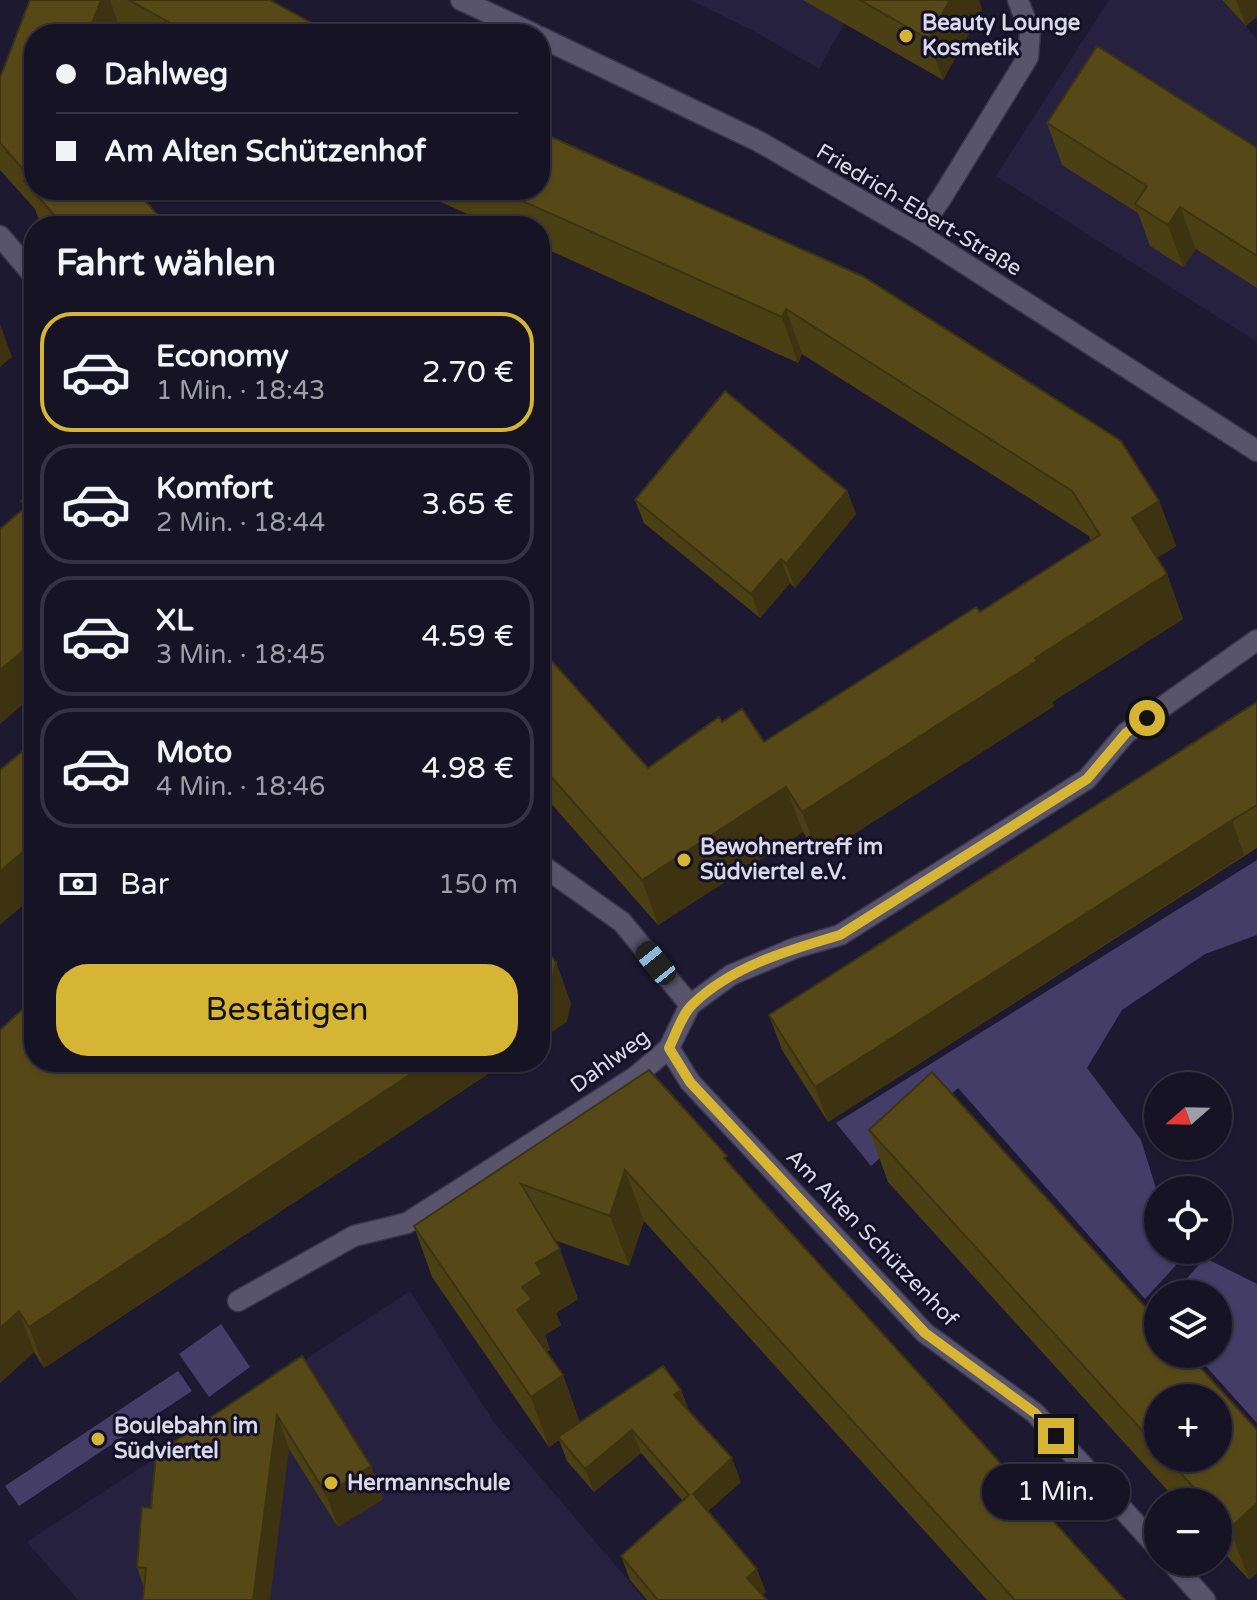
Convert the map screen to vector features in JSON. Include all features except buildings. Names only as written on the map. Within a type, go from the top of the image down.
[{"type":"street","points":[[461,0],[513,24]]},
{"type":"street","points":[[917,233],[1028,57],[1030,32],[1018,0]]},
{"type":"street","name":"Friedrich-Ebert-Straße","points":[[550,42],[758,141],[917,233],[1257,451]]},
{"type":"street","points":[[0,236],[24,264]]},
{"type":"street","name":"Dahlweg","points":[[238,1301],[354,1236],[407,1223],[635,1077],[669,1048],[690,1005],[731,975],[795,948],[840,935],[1087,779],[1126,733],[1257,640]]},
{"type":"street","points":[[550,871],[622,922],[690,1005]]},
{"type":"street","name":"Am Alten Schützenhof","points":[[669,1048],[690,1082],[925,1333],[1035,1413],[1144,1533]]},
{"type":"street","points":[[1184,1576],[1205,1600]]},
{"type":"shaded area","points":[[690,0],[857,0],[819,69],[756,32]]},
{"type":"shaded area","points":[[1109,0],[1222,0],[1257,39],[1257,342],[996,176]]},
{"type":"shaded area","points":[[1257,860],[1257,935],[1205,954],[1122,1010],[1087,1068],[1141,1140],[1144,1160],[1147,1160],[1152,1176],[1144,1176],[1144,1264],[1177,1264],[1162,1280],[1144,1280],[1144,1298],[958,1088],[871,1166],[836,1123]]},
{"type":"shaded area","points":[[1200,1264],[1217,1264],[1257,1284],[1257,1423],[1232,1395],[1232,1384],[1222,1384],[1208,1368],[1232,1368],[1232,1280],[1185,1280]]},
{"type":"shaded area","name":"Hermannschule","points":[[410,1291],[495,1424],[645,1600],[78,1600],[27,1542]]},
{"type":"shaded area","points":[[221,1324],[250,1367],[209,1397],[179,1354]]},
{"type":"shaded area","name":"Boulebahn im Südviertel","points":[[178,1371],[192,1391],[19,1506],[5,1486]]},
{"type":"place","name":"Beauty Lounge Kosmetik","points":[[906,36]]},
{"type":"place","name":"Bewohnertreff im Südviertel e.V.","points":[[684,860]]},
{"type":"place","name":"Boulebahn im Südviertel","points":[[98,1439]]},
{"type":"place","name":"Hermannschule","points":[[331,1483]]},
{"type":"route","points":[[1056,1436],[1035,1413],[925,1333],[690,1082],[669,1048],[690,1005],[731,975],[795,948],[840,935],[1087,779],[1126,733],[1147,718]]}]
